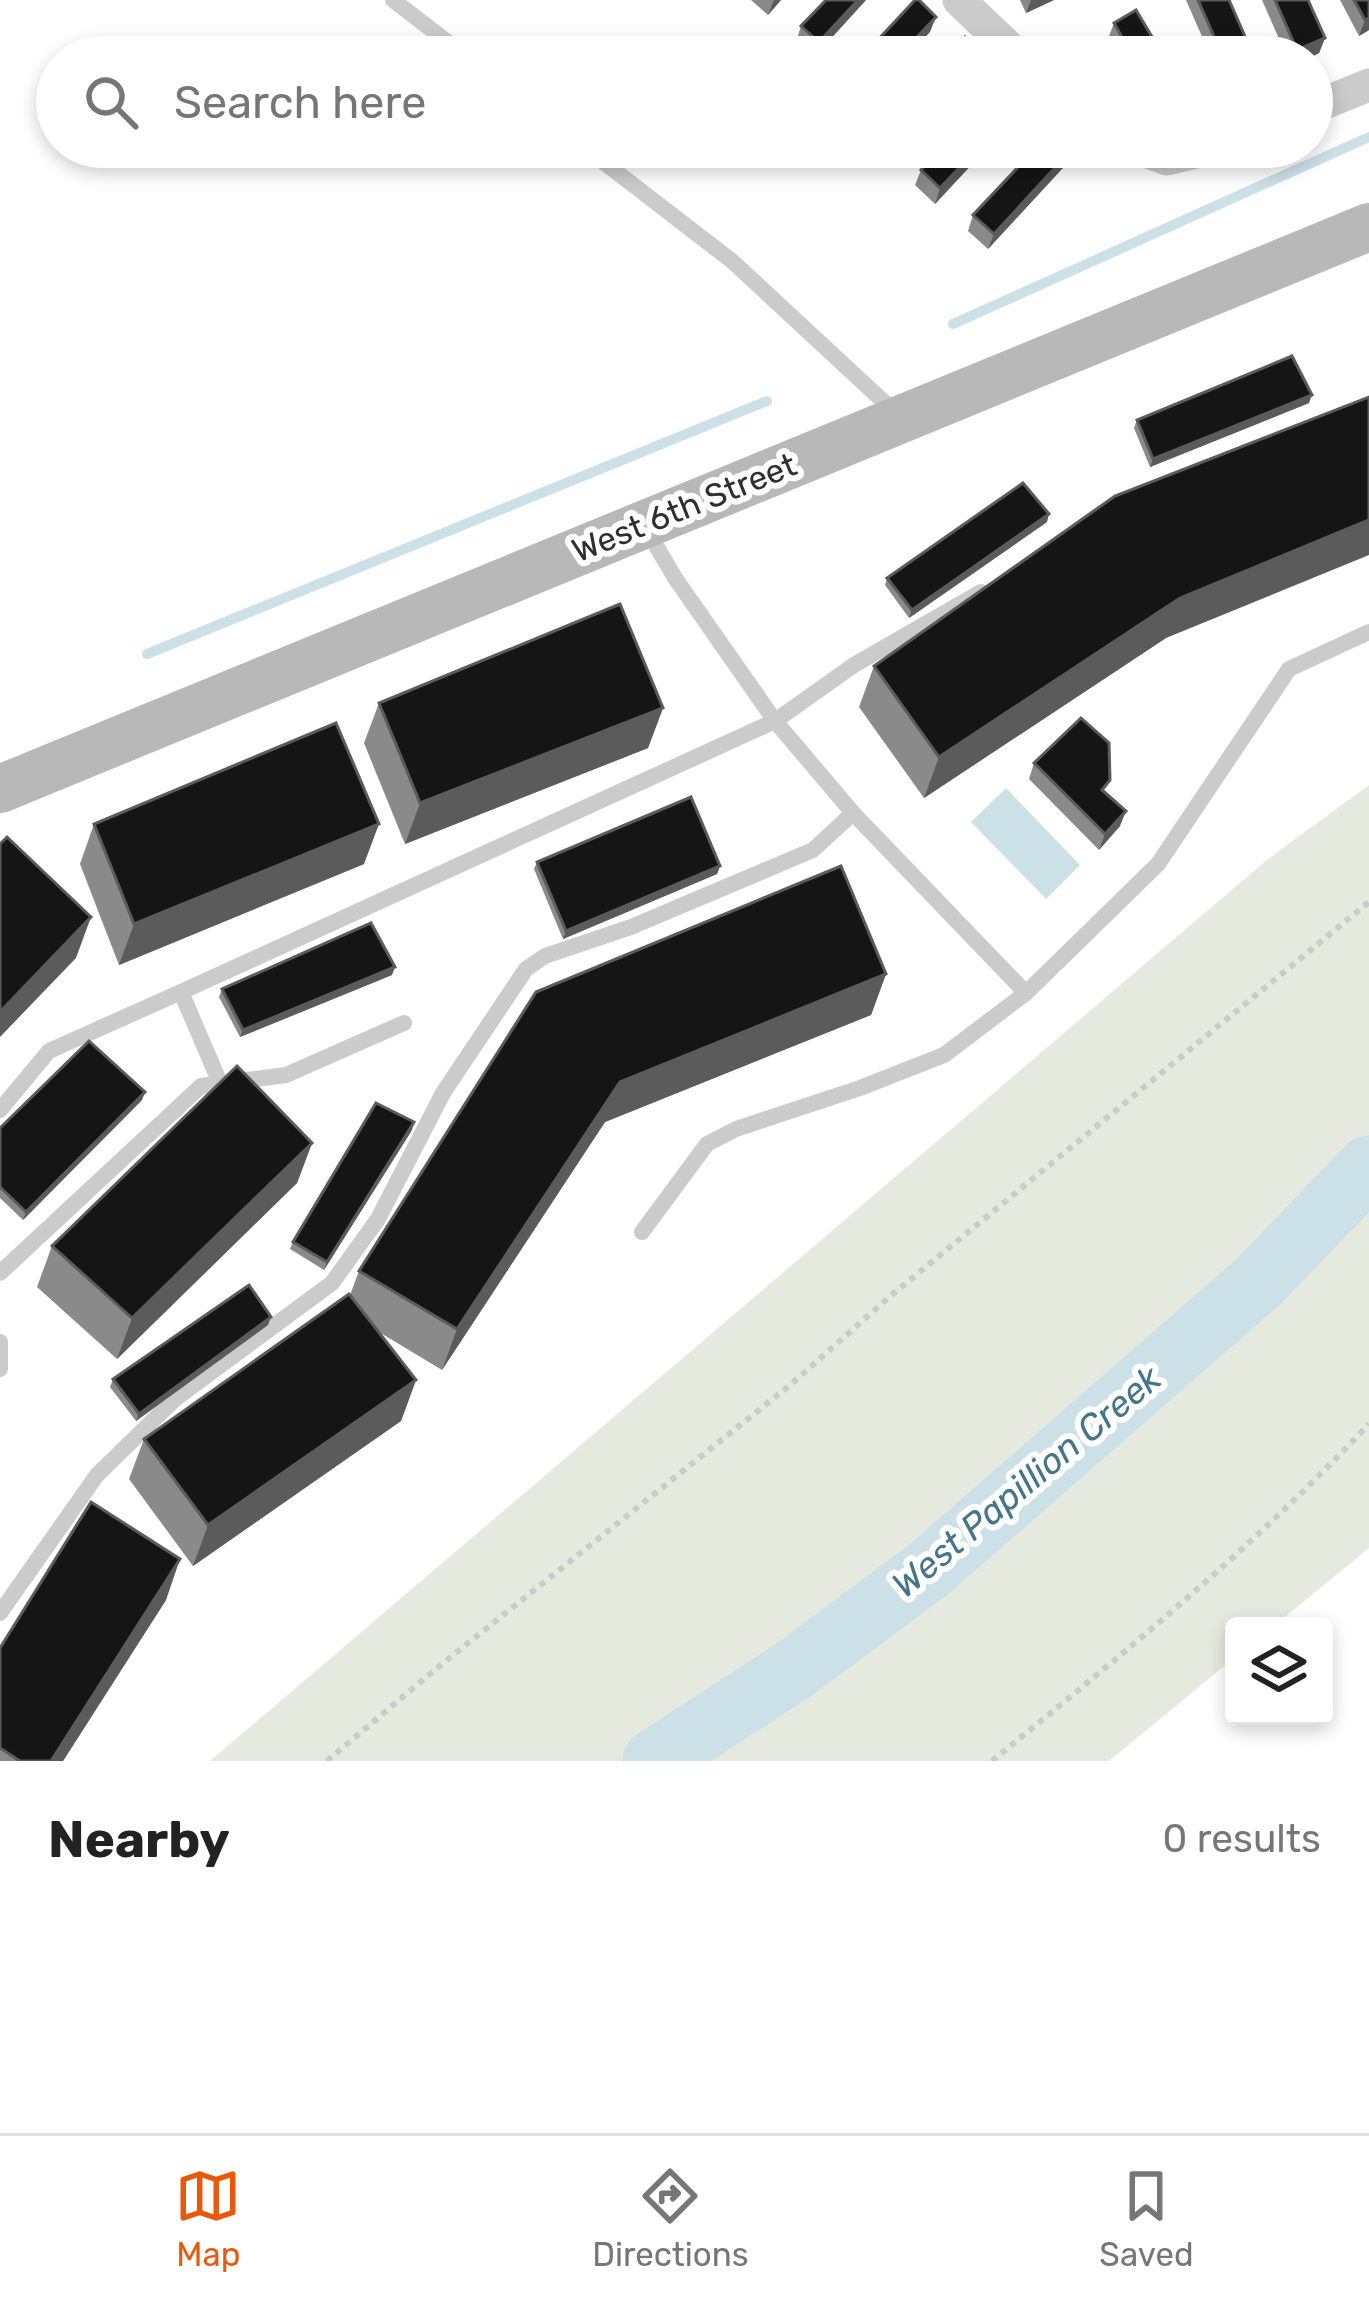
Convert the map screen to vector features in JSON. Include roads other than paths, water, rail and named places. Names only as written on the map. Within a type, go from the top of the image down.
[{"type":"main road","name":"West 6th Street","points":[[0,789],[1369,227]]},
{"type":"street","points":[[958,0],[996,36]]},
{"type":"street","points":[[1333,100],[1369,85]]},
{"type":"lane","points":[[394,0],[440,36]]},
{"type":"lane","points":[[611,168],[732,261],[902,419]]},
{"type":"lane","points":[[642,523],[775,721],[853,813],[1026,993]]},
{"type":"lane","points":[[0,1110],[49,1051],[775,721],[854,665],[992,585]]},
{"type":"lane","points":[[643,1232],[707,1144],[736,1129],[944,1055],[1026,993],[1158,864],[1289,669],[1369,632]]},
{"type":"lane","points":[[0,1613],[97,1474],[175,1399],[332,1283],[378,1219],[443,1093],[526,969],[545,956],[632,927],[813,850],[853,813]]},
{"type":"lane","points":[[181,992],[220,1083]]},
{"type":"lane","points":[[0,1273],[201,1086],[286,1075],[404,1023]]},
{"type":"lane","points":[[0,1342],[0,1369]]},
{"type":"waterway","points":[[1333,153],[1369,137]]},
{"type":"waterway","points":[[953,324],[1300,168]]},
{"type":"waterway","points":[[147,654],[767,401]]},
{"type":"waterway","name":"West Papillion Creek","points":[[654,1761],[795,1669],[928,1570],[1258,1282],[1369,1167]]}]
